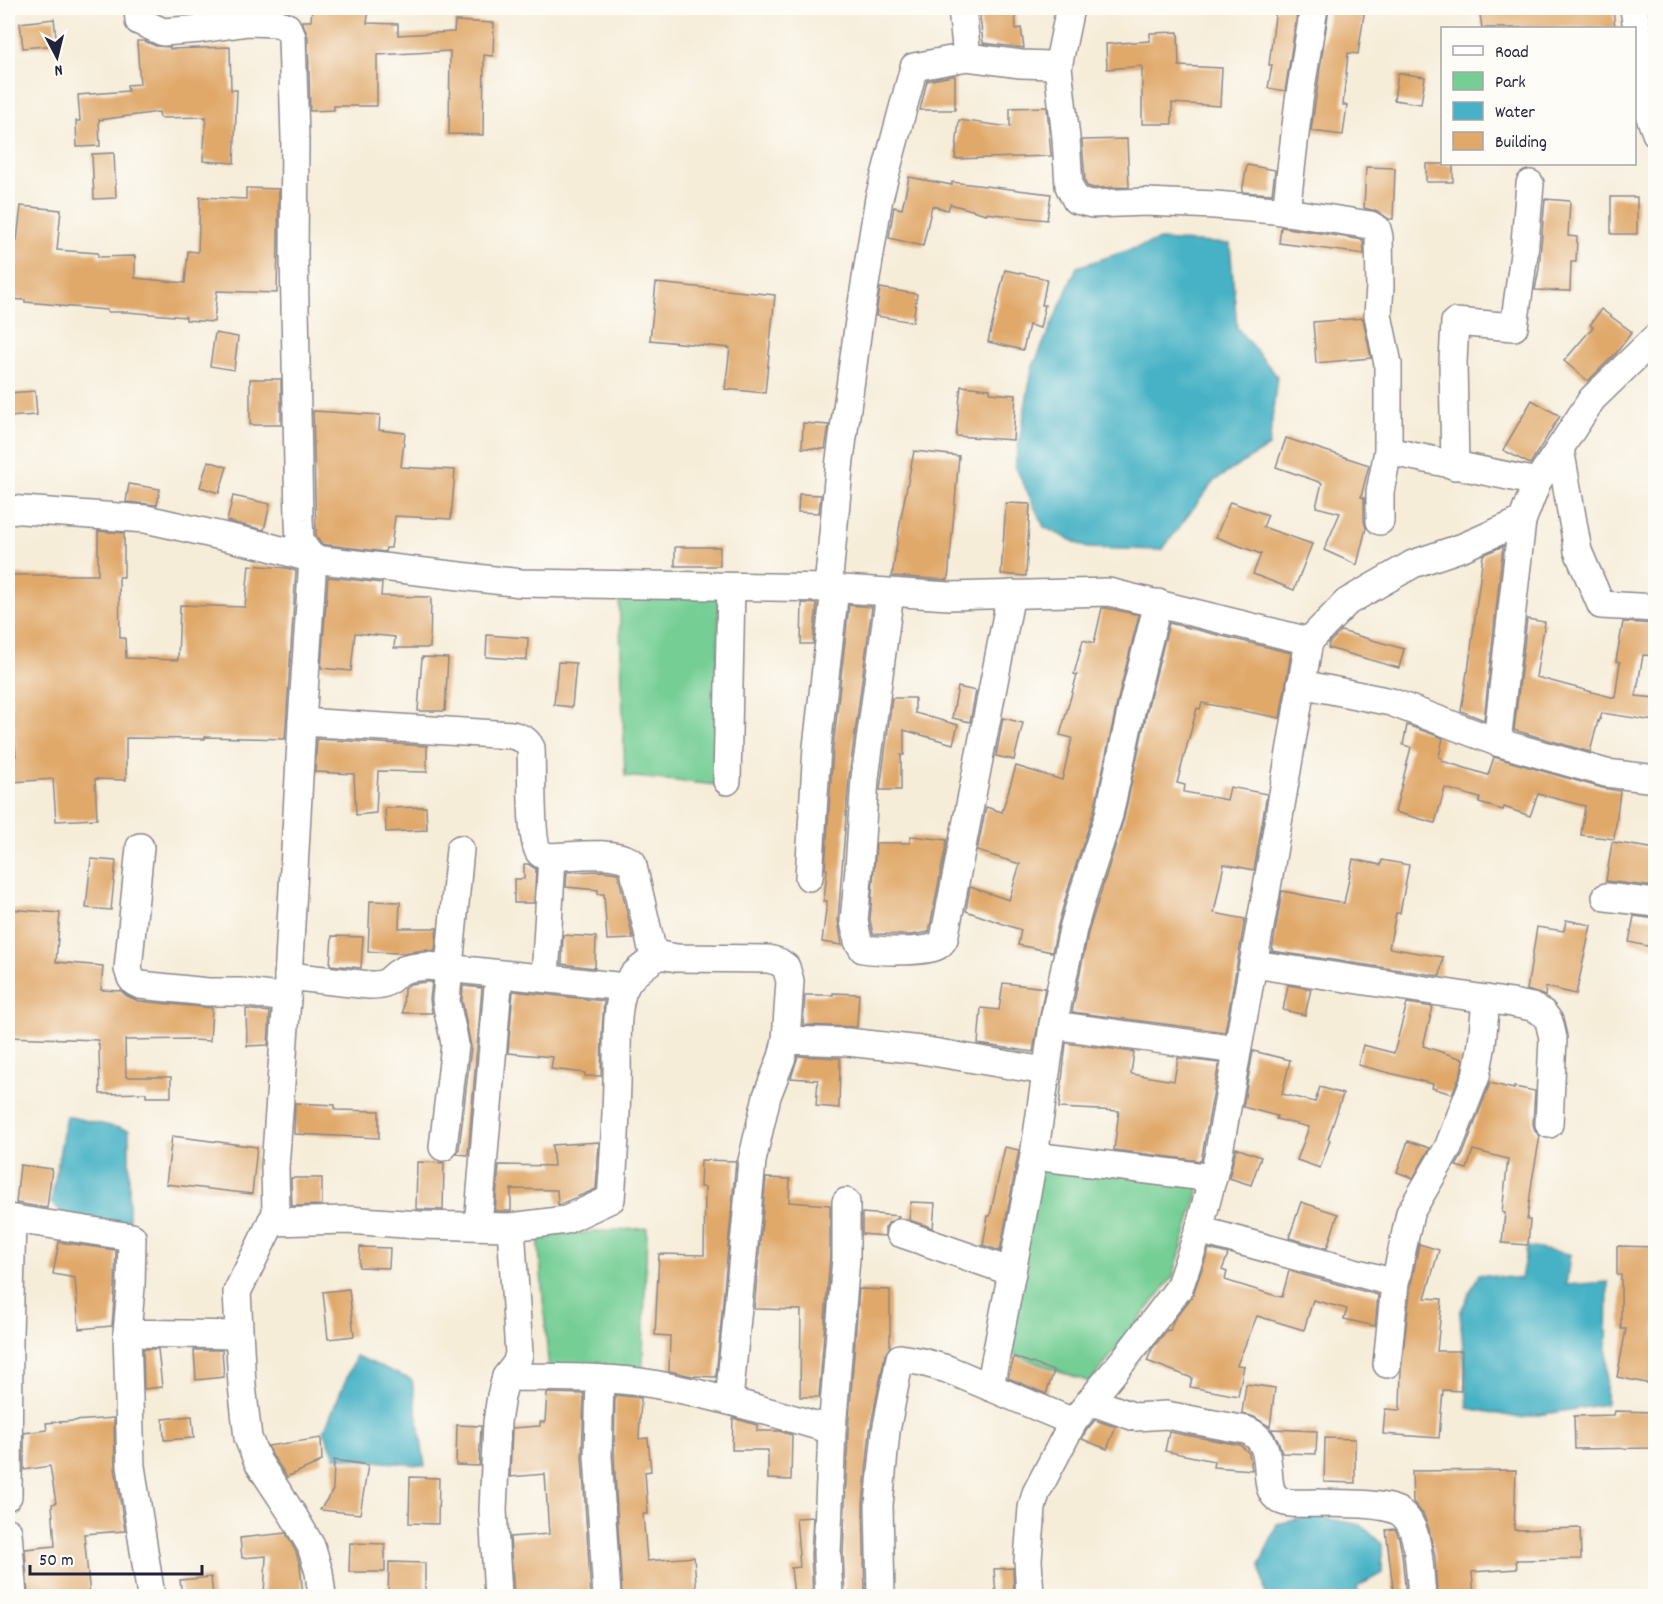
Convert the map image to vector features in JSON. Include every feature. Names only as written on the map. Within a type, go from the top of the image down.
[{"type":"street","points":[[138,8],[140,21],[163,32],[201,29],[230,16],[248,22],[277,23],[287,27],[292,37],[299,520],[300,542],[313,559],[275,1168],[276,1212],[237,1292],[242,1385],[248,1437],[258,1462],[311,1546],[319,1572],[322,1596]]},
{"type":"street","points":[[962,8],[967,57]]},
{"type":"street","points":[[1070,8],[1058,67],[1069,186],[1076,200],[1092,204],[1146,202],[1215,205],[1286,212],[1370,225],[1377,229],[1380,287],[1378,315],[1388,364],[1388,451],[1380,492],[1380,521]]},
{"type":"street","points":[[1286,212],[1298,111],[1314,8]]},
{"type":"street","points":[[1634,8],[1649,114],[1656,133]]},
{"type":"street","points":[[809,877],[840,459],[879,198],[914,67],[967,57],[1058,67]]},
{"type":"street","points":[[1455,466],[1453,362],[1455,322],[1514,327],[1524,254],[1530,184]]},
{"type":"street","points":[[1497,742],[1522,521],[1537,482],[1592,399],[1656,337]]},
{"type":"street","points":[[1560,448],[1578,551],[1601,605],[1656,608]]},
{"type":"street","points":[[1388,451],[1537,482]]},
{"type":"street","points":[[8,509],[146,519],[313,559],[521,583],[832,589],[949,596],[1109,592],[1309,641]]},
{"type":"street","points":[[1030,1596],[1028,1560],[1032,1508],[1036,1493],[1073,1422],[1126,1358],[1179,1288],[1198,1230],[1213,1178],[1309,641],[1347,602],[1413,564],[1463,547],[1522,521]]},
{"type":"street","points":[[727,781],[731,587]]},
{"type":"street","points":[[890,593],[865,778],[860,868],[854,921],[862,949],[874,951],[920,950],[936,947],[944,939],[1011,594]]},
{"type":"street","points":[[990,1387],[1034,1156],[1045,1071],[1072,929],[1109,815],[1133,702],[1158,603]]},
{"type":"street","points":[[1301,684],[1391,702],[1497,742],[1606,773],[1656,779]]},
{"type":"street","points":[[302,722],[512,735],[528,741],[531,748],[532,808],[538,852],[543,856],[552,857],[615,856],[632,862],[652,950],[659,955],[677,958],[769,959],[786,967],[790,981],[786,1041],[767,1096],[752,1161],[729,1401]]},
{"type":"street","points":[[140,847],[128,969],[134,982],[140,985],[208,992],[381,985],[404,970],[427,966],[625,987]]},
{"type":"street","points":[[443,1147],[455,1045],[446,1000],[460,849]]},
{"type":"street","points":[[545,978],[552,857]]},
{"type":"street","points":[[1606,897],[1656,903]]},
{"type":"street","points":[[272,1222],[347,1220],[419,1226],[512,1227],[566,1221],[611,1199],[617,1081],[617,1029],[621,999],[632,976],[659,955]]},
{"type":"street","points":[[1252,964],[1532,1007],[1543,1013],[1549,1021],[1554,1038],[1549,1124]]},
{"type":"street","points":[[478,1226],[499,974]]},
{"type":"street","points":[[1388,1364],[1395,1283],[1410,1213],[1448,1148],[1476,1076],[1482,1044],[1486,999]]},
{"type":"street","points":[[1053,1025],[1237,1050]]},
{"type":"street","points":[[786,1041],[848,1042],[921,1050],[1045,1071]]},
{"type":"street","points":[[1034,1156],[1213,1178]]},
{"type":"street","points":[[829,1596],[827,1554],[832,1430],[846,1258],[846,1202]]},
{"type":"street","points":[[8,1496],[10,1218],[132,1237],[127,1333],[131,1466],[151,1596]]},
{"type":"street","points":[[498,1596],[493,1510],[497,1422],[506,1377],[516,1364],[519,1354],[512,1227]]},
{"type":"street","points":[[1198,1230],[1395,1283]]},
{"type":"street","points":[[900,1233],[1012,1272]]},
{"type":"street","points":[[127,1333],[239,1335]]},
{"type":"street","points":[[881,1596],[879,1504],[886,1431],[900,1358],[947,1369],[1073,1422]]},
{"type":"street","points":[[506,1377],[600,1379],[652,1384],[729,1401],[832,1430]]},
{"type":"street","points":[[600,1379],[598,1456],[606,1596]]},
{"type":"street","points":[[1090,1401],[1135,1417],[1166,1415],[1246,1430],[1256,1434],[1266,1453],[1273,1494],[1279,1500],[1382,1506],[1400,1512],[1410,1521],[1415,1536],[1422,1596]]},
{"type":"street","points":[[8,1532],[13,1596]]},
{"type":"green space","points":[[619,593],[719,598],[717,785],[625,776]]},
{"type":"green space","points":[[1031,1163],[1200,1186],[1173,1277],[1090,1382],[990,1346]]},
{"type":"green space","points":[[647,1228],[642,1386],[549,1372],[538,1236]]},
{"type":"water","points":[[1160,240],[1230,244],[1237,328],[1277,376],[1269,446],[1214,481],[1162,550],[1087,548],[1044,527],[1015,466],[1032,369],[1077,267]]},
{"type":"water","points":[[66,1116],[129,1130],[129,1220],[84,1230],[51,1203]]},
{"type":"water","points":[[1527,1247],[1570,1254],[1566,1285],[1608,1282],[1606,1404],[1520,1418],[1468,1408],[1460,1313],[1479,1274],[1521,1279]]},
{"type":"water","points":[[356,1356],[412,1380],[425,1466],[335,1457],[324,1431]]},
{"type":"water","points":[[1315,1516],[1361,1525],[1382,1544],[1382,1573],[1357,1587],[1359,1596],[1266,1596],[1260,1565],[1277,1524]]},
{"type":"building","points":[[312,8],[369,8],[367,23],[398,24],[398,35],[454,32],[455,21],[494,23],[493,56],[484,55],[483,135],[449,134],[450,51],[377,55],[377,106],[334,106],[334,110],[310,111],[308,37],[302,21],[311,21]]},
{"type":"building","points":[[979,8],[1015,8],[1016,29],[1021,28],[1024,48],[983,43]]},
{"type":"building","points":[[1276,8],[1298,8],[1285,91],[1268,88]]},
{"type":"building","points":[[1329,8],[1365,8],[1358,54],[1348,53],[1343,105],[1347,105],[1343,135],[1311,131]]},
{"type":"building","points":[[1479,8],[1613,8],[1615,27],[1482,27]]},
{"type":"building","points":[[54,19],[57,45],[23,48],[20,23]]},
{"type":"building","points":[[1178,32],[1179,66],[1222,68],[1220,106],[1172,103],[1172,124],[1142,124],[1142,66],[1107,69],[1106,44],[1150,41],[1150,33]]},
{"type":"building","points":[[137,41],[170,47],[170,49],[230,47],[231,90],[237,90],[234,163],[203,161],[206,117],[160,118],[159,112],[99,120],[100,146],[77,147],[76,121],[80,121],[78,95],[128,91],[127,85],[140,84]]},
{"type":"building","points":[[1398,73],[1425,77],[1421,104],[1394,100]]},
{"type":"building","points":[[955,76],[955,110],[920,110],[927,81]]},
{"type":"building","points":[[1047,107],[1051,156],[955,159],[959,120],[1010,127],[1010,108]]},
{"type":"building","points":[[1127,139],[1129,187],[1094,188],[1087,186],[1082,140]]},
{"type":"building","points":[[114,153],[116,198],[94,199],[92,154]]},
{"type":"building","points":[[1426,164],[1453,165],[1453,182],[1426,182]]},
{"type":"building","points":[[1247,165],[1275,170],[1272,194],[1242,192]]},
{"type":"building","points":[[1366,167],[1395,168],[1393,219],[1377,211],[1364,208]]},
{"type":"building","points":[[909,177],[952,185],[952,182],[1051,194],[1047,220],[986,214],[950,204],[948,210],[932,206],[923,246],[889,238],[894,207],[902,209]]},
{"type":"building","points":[[246,188],[279,189],[277,293],[217,291],[214,322],[186,320],[186,317],[108,312],[107,310],[8,299],[8,239],[17,240],[21,206],[61,210],[57,250],[98,253],[98,257],[135,256],[135,278],[185,283],[188,251],[198,252],[200,197],[246,199]]},
{"type":"building","points":[[1611,197],[1637,197],[1637,234],[1611,234]]},
{"type":"building","points":[[1545,199],[1570,201],[1568,236],[1577,237],[1576,262],[1571,262],[1570,291],[1535,290]]},
{"type":"building","points":[[1281,227],[1363,240],[1364,254],[1279,243]]},
{"type":"building","points":[[1005,270],[1047,279],[1040,328],[1029,325],[1023,350],[988,342]]},
{"type":"building","points":[[656,283],[775,295],[765,393],[725,389],[730,348],[650,340]]},
{"type":"building","points":[[880,288],[917,294],[913,322],[876,316]]},
{"type":"building","points":[[1601,309],[1632,332],[1617,352],[1588,381],[1564,361],[1593,327],[1590,325]]},
{"type":"building","points":[[1363,318],[1371,358],[1316,363],[1313,322]]},
{"type":"building","points":[[215,333],[238,337],[234,370],[210,366]]},
{"type":"building","points":[[250,379],[281,379],[281,425],[250,425]]},
{"type":"building","points":[[961,386],[990,389],[990,393],[1016,395],[1013,440],[956,436]]},
{"type":"building","points":[[35,391],[37,415],[8,417],[8,393]]},
{"type":"building","points":[[1532,400],[1560,416],[1530,464],[1503,450]]},
{"type":"building","points":[[313,411],[380,415],[379,430],[405,433],[401,467],[455,470],[451,519],[395,516],[391,548],[386,548],[385,552],[321,544],[316,536]]},
{"type":"building","points":[[803,423],[829,425],[825,449],[802,448]]},
{"type":"building","points":[[1286,438],[1369,465],[1361,497],[1364,498],[1366,528],[1357,565],[1324,550],[1340,513],[1316,507],[1322,483],[1276,467]]},
{"type":"building","points":[[914,451],[959,456],[948,580],[892,576]]},
{"type":"building","points":[[208,461],[227,467],[219,493],[200,487]]},
{"type":"building","points":[[129,484],[160,489],[157,505],[126,502]]},
{"type":"building","points":[[799,494],[821,495],[819,513],[798,512]]},
{"type":"building","points":[[233,496],[270,504],[264,530],[227,521]]},
{"type":"building","points":[[1230,502],[1268,515],[1263,527],[1312,544],[1294,590],[1253,574],[1261,554],[1216,537]]},
{"type":"building","points":[[1006,503],[1030,504],[1026,576],[1001,574]]},
{"type":"building","points":[[98,531],[124,533],[124,577],[119,577],[120,638],[125,638],[126,658],[178,660],[180,605],[245,607],[249,565],[296,571],[285,739],[126,738],[126,780],[95,779],[97,819],[56,821],[53,779],[13,782],[10,757],[16,756],[8,657],[8,575],[98,575]]},
{"type":"building","points":[[1503,546],[1484,720],[1461,711],[1483,555]]},
{"type":"building","points":[[675,547],[720,547],[720,566],[675,566]]},
{"type":"building","points":[[328,577],[382,583],[381,596],[431,597],[430,648],[394,648],[395,637],[355,633],[351,671],[321,668]]},
{"type":"building","points":[[802,603],[817,604],[813,644],[801,644]]},
{"type":"building","points":[[849,605],[872,607],[849,777],[838,920],[842,945],[822,942],[827,901],[824,901],[827,869],[825,869],[833,748]]},
{"type":"building","points":[[1102,608],[1139,615],[1094,811],[1069,886],[1052,952],[1018,945],[1021,930],[966,911],[970,887],[1009,900],[1020,864],[977,851],[986,807],[1002,812],[1016,766],[1062,780],[1072,738],[1060,735],[1077,675],[1074,674],[1083,640],[1094,643]]},
{"type":"building","points":[[1527,619],[1545,622],[1536,677],[1615,698],[1620,662],[1616,661],[1623,622],[1656,624],[1656,656],[1643,655],[1636,696],[1656,698],[1654,721],[1602,713],[1590,752],[1514,730]]},
{"type":"building","points":[[1169,623],[1291,653],[1280,718],[1202,703],[1200,709],[1197,708],[1177,783],[1185,785],[1184,792],[1227,800],[1230,787],[1267,794],[1254,870],[1224,864],[1214,913],[1245,919],[1225,1032],[1072,1012],[1088,933],[1124,818]]},
{"type":"building","points":[[1341,631],[1404,649],[1399,668],[1328,648],[1329,643]]},
{"type":"building","points":[[487,635],[528,638],[527,660],[486,657]]},
{"type":"building","points":[[422,657],[448,658],[445,711],[418,711]]},
{"type":"building","points":[[558,662],[576,663],[572,707],[554,705]]},
{"type":"building","points":[[958,687],[976,691],[970,722],[952,718]]},
{"type":"building","points":[[892,698],[915,698],[915,713],[958,725],[953,744],[904,730],[901,790],[880,790]]},
{"type":"building","points":[[1003,718],[1023,723],[1014,760],[996,756]]},
{"type":"building","points":[[1407,725],[1443,738],[1439,757],[1442,761],[1488,775],[1494,757],[1620,791],[1614,839],[1581,835],[1585,806],[1538,794],[1530,816],[1504,807],[1503,810],[1479,803],[1480,798],[1445,788],[1435,823],[1395,812],[1411,747],[1403,745]]},
{"type":"building","points":[[317,739],[427,746],[427,772],[378,771],[376,813],[356,815],[354,774],[315,772]]},
{"type":"building","points":[[426,807],[427,830],[386,832],[385,808]]},
{"type":"building","points":[[911,836],[947,840],[929,932],[910,935],[873,934],[870,920],[876,843],[910,843]]},
{"type":"building","points":[[1612,842],[1656,849],[1656,887],[1606,881]]},
{"type":"building","points":[[91,859],[116,861],[111,910],[86,908]]},
{"type":"building","points":[[1353,859],[1381,865],[1382,860],[1409,865],[1400,913],[1396,913],[1389,948],[1443,957],[1440,976],[1272,951],[1282,891],[1344,903]]},
{"type":"building","points":[[524,864],[536,869],[534,903],[514,903],[514,879],[524,879]]},
{"type":"building","points":[[567,872],[618,873],[633,939],[607,940],[604,894],[598,894],[598,890],[566,887]]},
{"type":"building","points":[[370,901],[400,902],[399,928],[437,928],[435,951],[368,952]]},
{"type":"building","points":[[8,909],[60,913],[56,962],[103,966],[101,990],[121,991],[138,1001],[212,1008],[210,1041],[125,1040],[126,1077],[171,1077],[171,1097],[146,1097],[146,1093],[100,1094],[98,1040],[8,1037]]},
{"type":"building","points":[[1634,916],[1656,919],[1656,948],[1629,942]]},
{"type":"building","points":[[1566,920],[1591,925],[1576,994],[1546,987],[1545,996],[1527,990],[1537,927],[1564,931]]},
{"type":"building","points":[[563,935],[596,937],[595,968],[562,964]]},
{"type":"building","points":[[332,936],[363,937],[361,968],[330,965]]},
{"type":"building","points":[[432,982],[430,999],[432,1013],[403,1013],[404,989],[410,984]]},
{"type":"building","points":[[1003,983],[1045,988],[1033,1052],[978,1044],[981,1008],[999,1010]]},
{"type":"building","points":[[1288,985],[1311,989],[1305,1015],[1283,1010]]},
{"type":"building","points":[[463,986],[482,988],[468,1155],[457,1154],[471,1047],[462,1000]]},
{"type":"building","points":[[513,991],[604,1001],[601,1076],[585,1076],[585,1073],[551,1069],[553,1057],[508,1053]]},
{"type":"building","points":[[833,993],[859,994],[857,1027],[803,1025],[805,995],[833,995]]},
{"type":"building","points":[[1407,1003],[1433,1007],[1423,1046],[1463,1059],[1461,1072],[1452,1094],[1432,1088],[1433,1084],[1358,1065],[1363,1045],[1394,1053]]},
{"type":"building","points":[[246,1009],[270,1012],[268,1045],[247,1046]]},
{"type":"building","points":[[1066,1043],[1134,1052],[1131,1074],[1174,1081],[1178,1058],[1219,1063],[1201,1161],[1114,1150],[1119,1111],[1059,1108]]},
{"type":"building","points":[[1253,1051],[1290,1060],[1282,1094],[1315,1102],[1320,1087],[1343,1094],[1320,1168],[1297,1160],[1309,1127],[1276,1119],[1277,1116],[1243,1107]]},
{"type":"building","points":[[798,1056],[840,1058],[839,1108],[816,1106],[818,1080],[791,1078]]},
{"type":"building","points":[[1490,1083],[1535,1091],[1533,1124],[1540,1136],[1527,1220],[1530,1220],[1528,1245],[1502,1243],[1505,1213],[1502,1212],[1508,1159],[1473,1150],[1467,1169],[1456,1166],[1463,1154]]},
{"type":"building","points":[[295,1103],[335,1105],[335,1110],[379,1111],[379,1138],[294,1134]]},
{"type":"building","points":[[172,1136],[257,1147],[252,1194],[166,1184]]},
{"type":"building","points":[[1408,1141],[1430,1148],[1413,1178],[1397,1172]]},
{"type":"building","points":[[599,1142],[596,1189],[558,1205],[557,1190],[511,1189],[511,1211],[495,1211],[499,1165],[554,1166],[552,1145]]},
{"type":"building","points":[[1005,1147],[1019,1150],[1000,1251],[983,1245]]},
{"type":"building","points":[[1236,1148],[1261,1157],[1251,1185],[1229,1178]]},
{"type":"building","points":[[701,1160],[736,1161],[716,1377],[692,1376],[669,1371],[670,1336],[655,1335],[659,1254],[704,1255],[705,1187],[700,1187]]},
{"type":"building","points":[[417,1162],[444,1163],[443,1210],[416,1209]]},
{"type":"building","points":[[20,1165],[52,1169],[47,1208],[16,1203]]},
{"type":"building","points":[[291,1178],[322,1178],[322,1205],[292,1206]]},
{"type":"building","points":[[766,1178],[790,1179],[789,1202],[830,1205],[830,1257],[819,1397],[800,1397],[801,1310],[754,1309]]},
{"type":"building","points":[[911,1202],[935,1203],[933,1228],[909,1220]]},
{"type":"building","points":[[1301,1202],[1338,1214],[1327,1248],[1289,1238]]},
{"type":"building","points":[[862,1213],[899,1216],[899,1218],[889,1222],[885,1228],[885,1236],[862,1234]]},
{"type":"building","points":[[59,1242],[116,1250],[112,1326],[79,1329],[75,1278],[53,1274]]},
{"type":"building","points":[[1419,1244],[1439,1250],[1425,1298],[1442,1299],[1437,1351],[1462,1351],[1461,1391],[1443,1390],[1439,1438],[1383,1434],[1385,1409],[1400,1410],[1401,1370],[1411,1285]]},
{"type":"building","points":[[1617,1246],[1656,1247],[1656,1385],[1617,1377],[1626,1329],[1621,1329],[1621,1275],[1617,1275]]},
{"type":"building","points":[[360,1247],[390,1248],[389,1268],[359,1267]]},
{"type":"building","points":[[1209,1249],[1228,1254],[1222,1270],[1227,1272],[1225,1280],[1276,1296],[1282,1297],[1289,1271],[1378,1295],[1375,1326],[1344,1319],[1347,1309],[1313,1300],[1304,1330],[1257,1316],[1237,1365],[1244,1366],[1238,1396],[1190,1387],[1192,1378],[1147,1361],[1152,1349],[1167,1330],[1170,1331],[1173,1321],[1192,1297]]},
{"type":"building","points":[[349,1289],[354,1336],[328,1339],[323,1292]]},
{"type":"building","points":[[859,1289],[890,1290],[890,1347],[885,1355],[870,1430],[863,1505],[865,1596],[845,1596],[843,1554],[848,1431]]},
{"type":"building","points":[[143,1349],[158,1349],[162,1387],[144,1389]]},
{"type":"building","points":[[194,1350],[222,1350],[224,1377],[196,1380]]},
{"type":"building","points":[[1014,1357],[1054,1371],[1046,1394],[1008,1378]]},
{"type":"building","points":[[1246,1384],[1275,1388],[1270,1427],[1242,1413]]},
{"type":"building","points":[[547,1393],[584,1394],[582,1457],[591,1596],[514,1596],[510,1537],[549,1534],[545,1474],[510,1477],[512,1428],[540,1426],[540,1422],[545,1422]]},
{"type":"building","points":[[615,1395],[641,1398],[639,1439],[648,1438],[651,1471],[645,1472],[648,1514],[643,1514],[647,1561],[694,1557],[697,1596],[622,1596],[614,1456]]},
{"type":"building","points":[[1615,1411],[1656,1412],[1656,1448],[1575,1449],[1574,1416],[1614,1415]]},
{"type":"building","points":[[192,1416],[194,1438],[164,1440],[163,1419]]},
{"type":"building","points":[[114,1418],[115,1468],[125,1531],[84,1534],[90,1596],[28,1596],[25,1549],[55,1546],[52,1504],[56,1503],[50,1466],[24,1470],[24,1433],[47,1430],[46,1423]]},
{"type":"building","points":[[733,1418],[757,1425],[757,1431],[780,1431],[792,1435],[791,1480],[768,1479],[768,1450],[732,1450]]},
{"type":"building","points":[[1095,1420],[1116,1427],[1107,1449],[1082,1439]]},
{"type":"building","points":[[457,1425],[481,1426],[479,1466],[456,1465]]},
{"type":"building","points":[[1271,1429],[1317,1431],[1316,1454],[1282,1453]]},
{"type":"building","points":[[1169,1432],[1240,1445],[1249,1453],[1252,1470],[1213,1467],[1214,1461],[1165,1451]]},
{"type":"building","points":[[321,1438],[322,1461],[287,1477],[268,1446]]},
{"type":"building","points":[[1325,1438],[1355,1439],[1355,1483],[1324,1482]]},
{"type":"building","points":[[334,1460],[368,1465],[360,1514],[320,1510],[333,1490]]},
{"type":"building","points":[[1516,1470],[1514,1530],[1580,1528],[1581,1559],[1516,1560],[1517,1569],[1472,1572],[1474,1596],[1437,1596],[1435,1557],[1423,1514],[1413,1502],[1412,1471]]},
{"type":"building","points":[[410,1477],[439,1478],[438,1524],[409,1523]]},
{"type":"building","points":[[813,1517],[811,1555],[813,1596],[794,1596],[791,1568],[800,1567],[796,1518]]},
{"type":"building","points":[[1395,1529],[1402,1554],[1406,1596],[1394,1596],[1386,1530]]},
{"type":"building","points":[[286,1533],[300,1565],[303,1596],[264,1596],[266,1556],[242,1558],[240,1538]]},
{"type":"building","points":[[350,1543],[385,1544],[385,1572],[349,1572]]},
{"type":"building","points":[[389,1562],[425,1563],[425,1596],[388,1596]]},
{"type":"building","points":[[1013,1568],[1014,1596],[996,1596],[994,1569]]},
{"type":"building","points":[[211,1577],[213,1596],[182,1596],[180,1580]]}]
